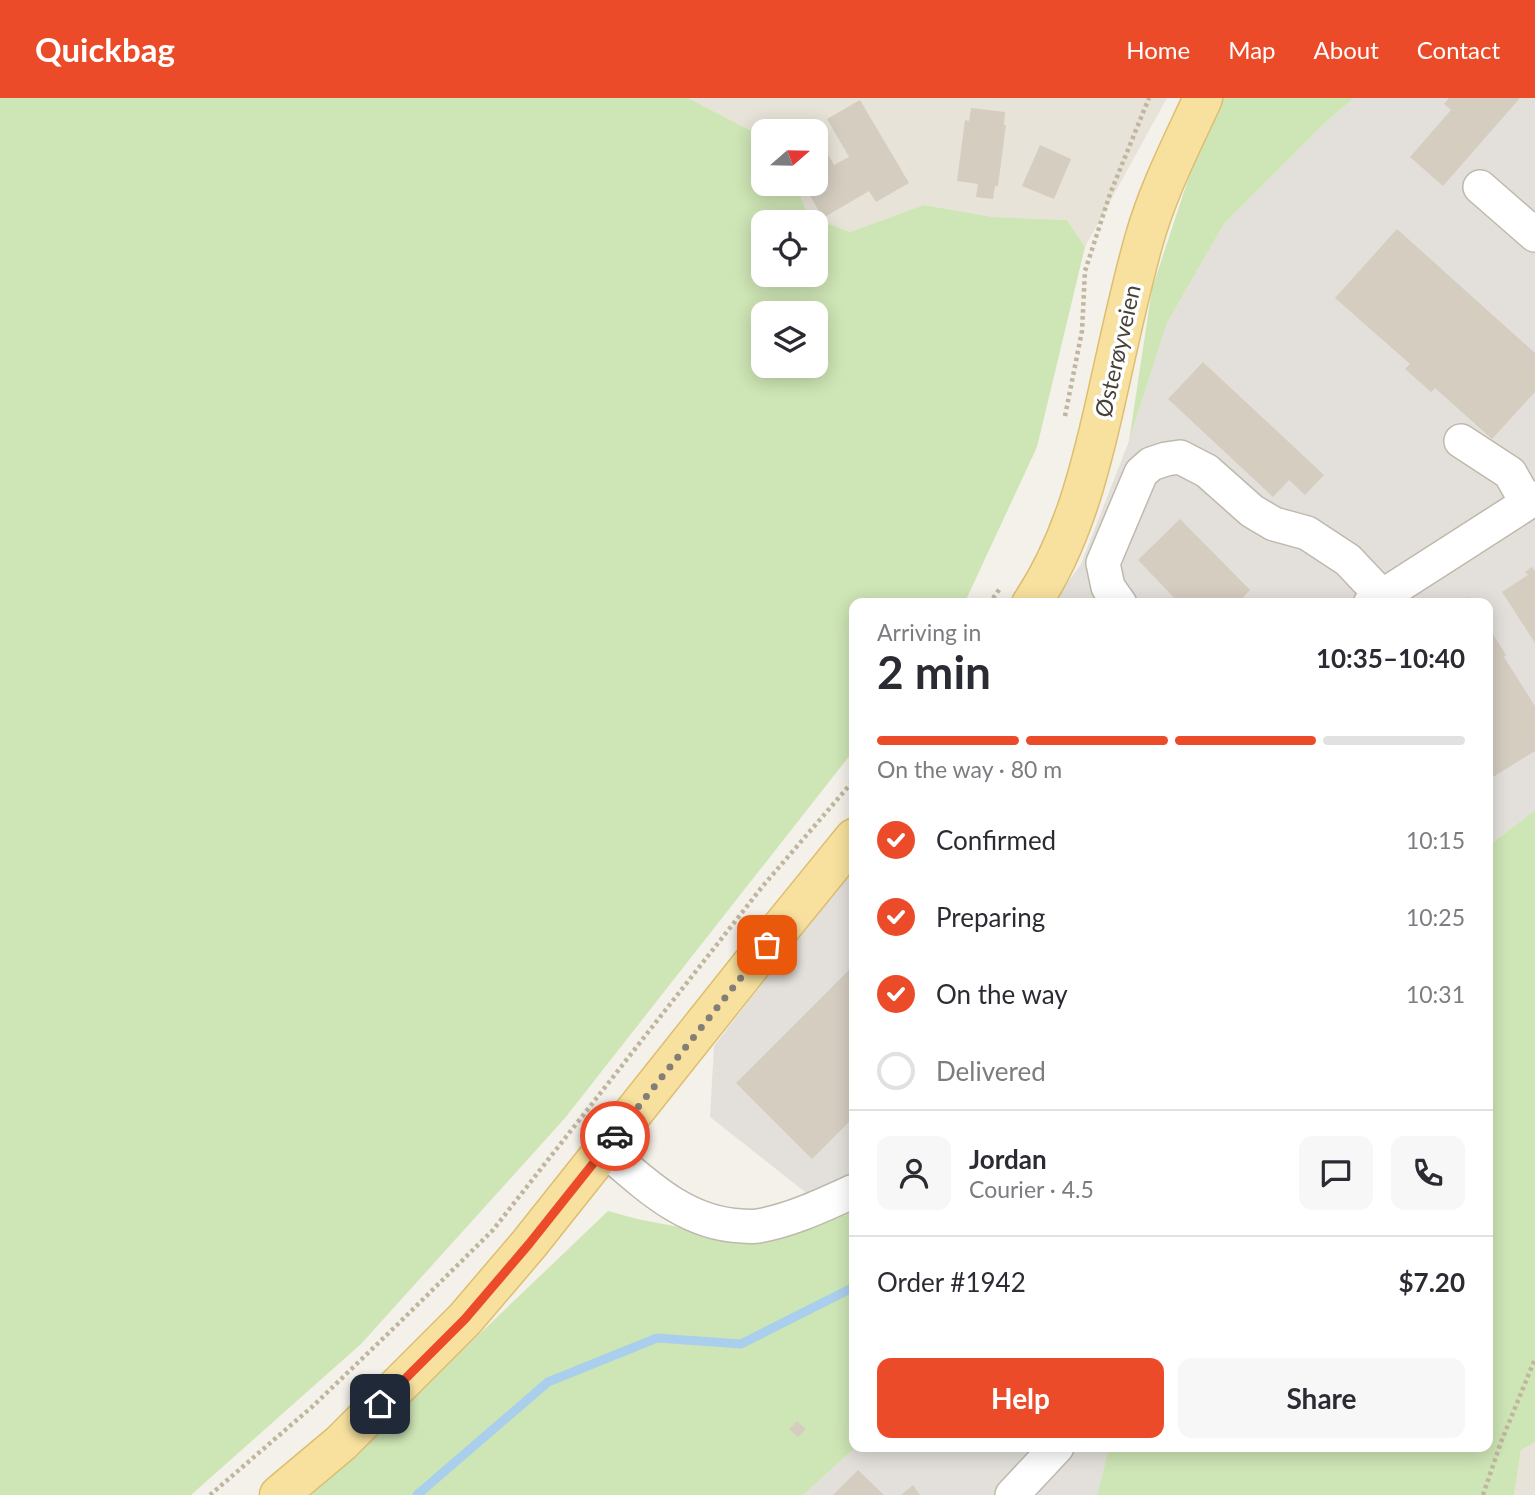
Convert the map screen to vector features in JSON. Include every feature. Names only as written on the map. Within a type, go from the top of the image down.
[{"type":"main road","name":"Østerøyveien","points":[[1017,594],[1041,588],[1065,540],[1083,492],[1145,239],[1165,180],[1203,98]]},
{"type":"main road","points":[[279,1495],[341,1443],[465,1319],[529,1244],[849,844]]},
{"type":"street","points":[[1480,187],[1535,234]]},
{"type":"street","points":[[1379,598],[1531,500],[1510,473],[1461,441]]},
{"type":"street","points":[[1116,598],[1108,587],[1104,563],[1141,473],[1151,464],[1166,458],[1180,457],[1207,471],[1252,511],[1274,524],[1307,533],[1348,561],[1375,598]]},
{"type":"street","points":[[604,1149],[660,1196],[691,1215],[726,1226],[756,1227],[800,1215],[849,1193]]},
{"type":"street","points":[[1012,1495],[1052,1452]]},
{"type":"path","points":[[1065,419],[1082,331],[1085,271],[1110,194],[1149,98]]},
{"type":"path","points":[[210,1495],[313,1406],[493,1230],[762,887],[849,786]]},
{"type":"path","points":[[1483,1495],[1501,1442],[1535,1359]]},
{"type":"shaded area","points":[[688,98],[1167,98],[1085,247],[1067,220],[993,217],[924,205],[850,232],[828,224],[828,210],[806,210],[800,196],[828,196],[828,119],[751,119],[751,131]]},
{"type":"shaded area","points":[[1354,98],[1535,98],[1535,810],[1493,842],[1493,598],[1056,598],[1081,564],[1129,441],[1167,323],[1224,224],[1326,122]]},
{"type":"shaded area","points":[[849,871],[849,1213],[838,1218],[710,1117],[714,1046]]},
{"type":"shaded area","points":[[1535,1442],[1535,1495],[1514,1495],[1521,1450]]},
{"type":"shaded area","points":[[850,1452],[1108,1452],[1097,1495],[803,1495]]},
{"type":"green space","points":[[0,98],[688,98],[751,131],[751,196],[800,196],[806,210],[751,210],[751,287],[828,287],[828,224],[850,232],[924,205],[993,217],[1067,220],[1085,247],[1037,447],[967,598],[849,598],[849,756],[565,1118],[361,1344],[191,1495],[0,1495]]},
{"type":"green space","points":[[1222,98],[1354,98],[1326,122],[1224,224],[1167,323],[1129,441],[1152,289],[1206,125]]},
{"type":"green space","points":[[1535,810],[1535,1442],[1521,1450],[1514,1495],[1097,1495],[1108,1452],[1493,1452],[1493,842]]},
{"type":"green space","points":[[608,1211],[758,1242],[849,1213],[850,1452],[803,1495],[311,1495]]},
{"type":"building","points":[[1449,98],[1520,98],[1443,186],[1410,157],[1451,110],[1444,104]]},
{"type":"building","points":[[860,100],[909,183],[876,202],[869,191],[828,215],[828,210],[818,210],[810,196],[828,196],[828,157],[834,165],[849,157],[827,119]]},
{"type":"building","points":[[971,108],[1005,112],[1006,125],[998,186],[995,186],[993,199],[976,197],[978,184],[957,181],[965,120],[969,121]]},
{"type":"building","points":[[1040,145],[1071,159],[1054,199],[1022,186]]},
{"type":"building","points":[[1397,229],[1535,353],[1535,392],[1492,439],[1435,388],[1431,392],[1405,369],[1410,364],[1335,298]]},
{"type":"building","points":[[1203,362],[1324,475],[1305,495],[1289,480],[1273,497],[1168,399]]},
{"type":"building","points":[[1180,519],[1250,590],[1243,598],[1174,598],[1138,560]]},
{"type":"building","points":[[1532,567],[1535,571],[1535,643],[1502,592],[1528,575],[1525,572]]},
{"type":"building","points":[[1493,634],[1535,706],[1535,751],[1493,777]]},
{"type":"building","points":[[849,970],[849,1122],[812,1159],[736,1083]]},
{"type":"building","points":[[797,1421],[806,1429],[798,1437],[789,1429]]},
{"type":"building","points":[[858,1470],[884,1495],[833,1495]]},
{"type":"building","points":[[913,1485],[920,1495],[901,1495]]},
{"type":"waterway","points":[[417,1495],[548,1382],[657,1338],[741,1344],[849,1290]]},
{"type":"way so far","points":[[615,1136],[767,945]]},
{"type":"route","points":[[380,1404],[465,1319],[615,1136]]}]
